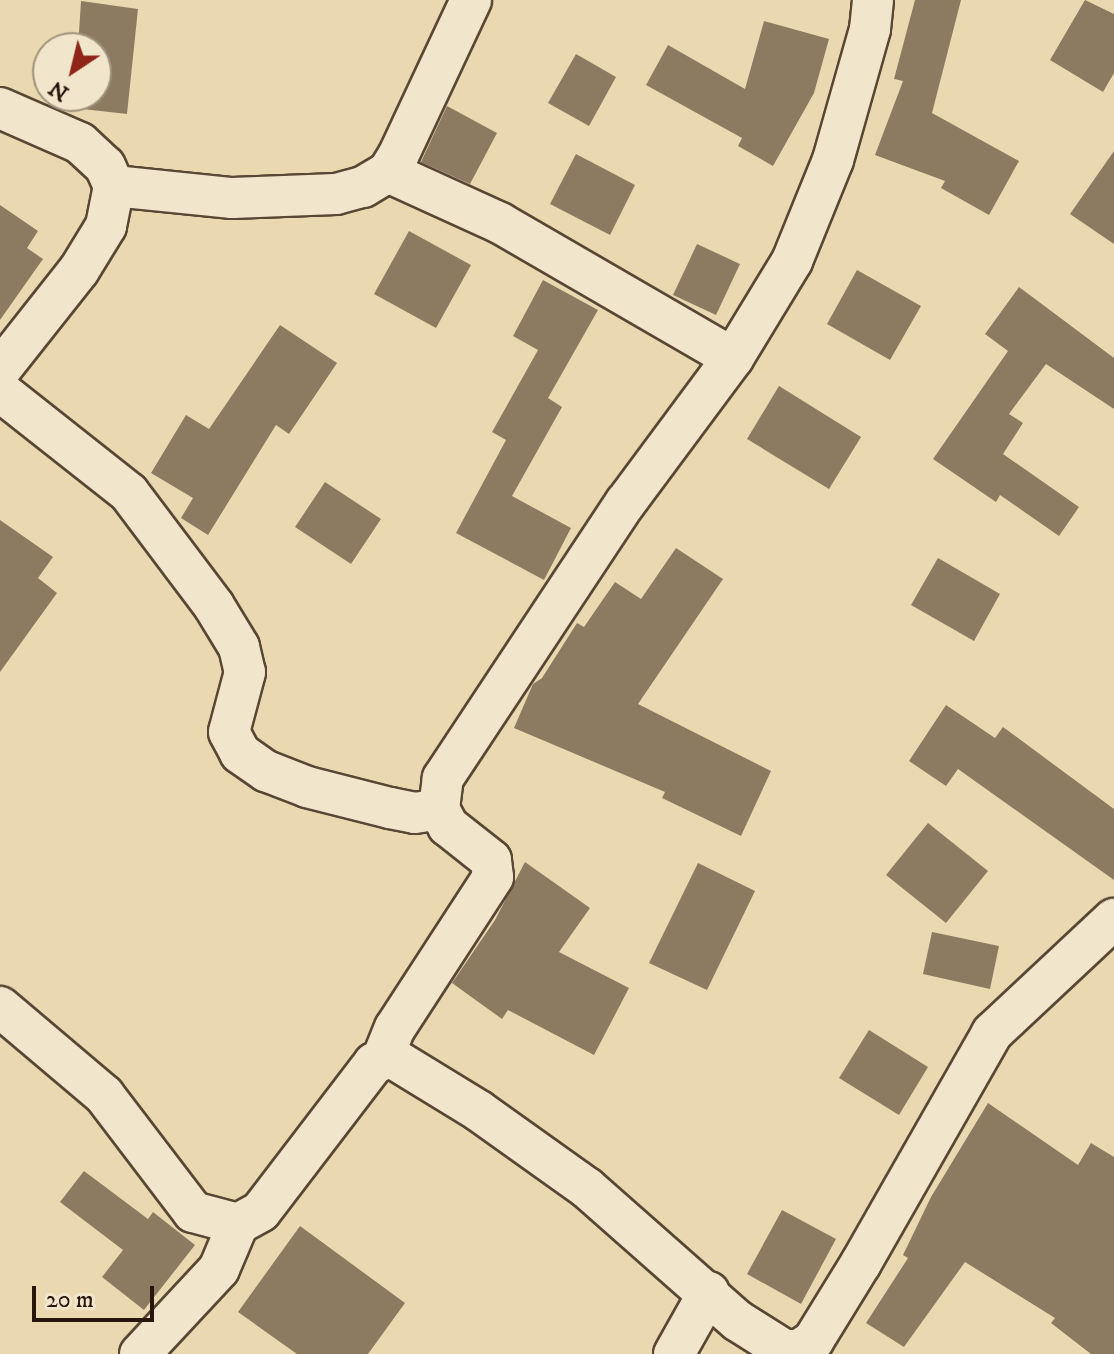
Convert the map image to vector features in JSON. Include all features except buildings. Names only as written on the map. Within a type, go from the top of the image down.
[{"type":"street","points":[[114,186],[232,198],[336,194],[363,187],[388,172],[471,0]]},
{"type":"street","points":[[140,1354],[219,1269],[238,1224],[277,1195],[383,1057],[395,1028],[493,877],[491,860],[448,826],[439,809],[443,778],[626,502],[733,358],[792,261],[833,160],[870,29],[873,0]]},
{"type":"street","points":[[0,108],[80,143],[105,166],[114,186],[106,226],[79,270],[0,370]]},
{"type":"street","points":[[388,172],[500,223],[733,358]]},
{"type":"street","points":[[0,391],[129,493],[214,606],[239,647],[245,672],[229,732],[240,753],[266,771],[307,787],[415,813],[439,809]]},
{"type":"street","points":[[383,1057],[412,1067],[587,1188],[709,1292],[738,1321],[784,1350],[811,1350],[918,1169],[992,1033],[1114,919]]},
{"type":"street","points":[[0,1007],[104,1095],[193,1212],[238,1224]]},
{"type":"street","points":[[674,1354],[709,1292]]}]
